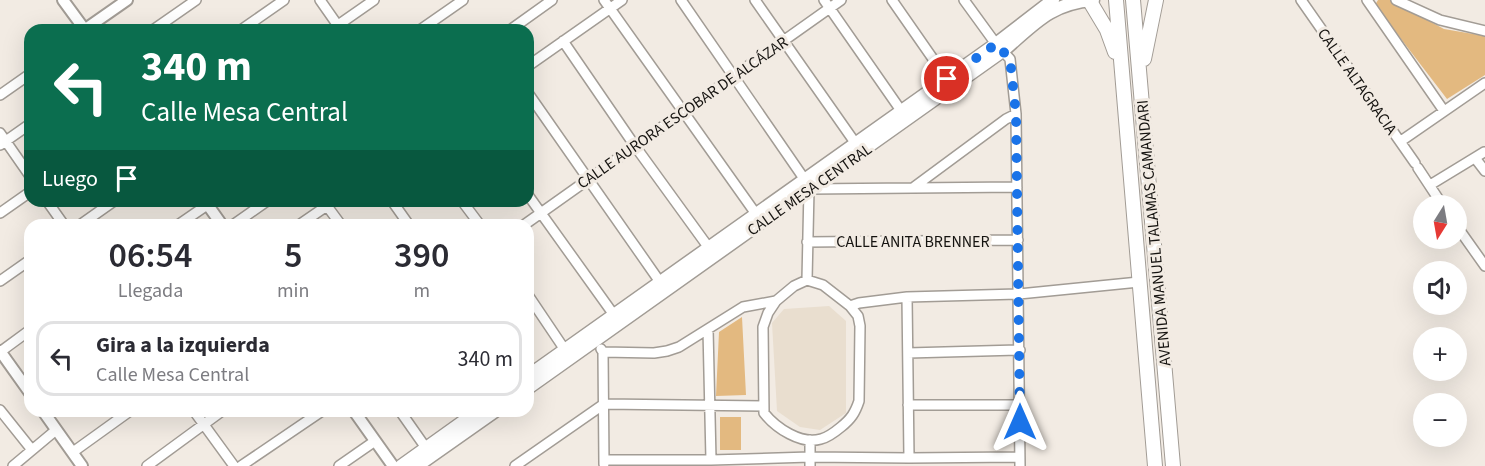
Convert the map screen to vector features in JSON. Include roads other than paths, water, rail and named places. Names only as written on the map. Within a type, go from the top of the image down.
[{"type":"main road","name":"CALLE MESA CENTRAL","points":[[534,372],[565,350],[593,336],[614,315],[660,282],[756,214],[807,185],[856,144],[947,79],[1000,47],[1053,0]]},
{"type":"main road","name":"CALLE MESA CENTRAL","points":[[534,383],[593,336],[1055,9],[1071,3],[1091,0]]},
{"type":"main road","points":[[1091,0],[1112,42],[1123,77]]},
{"type":"main road","name":"AVENIDA MANUEL TALAMAS CAMANDARI","points":[[1116,0],[1155,466]]},
{"type":"main road","name":"AVENIDA MANUEL TALAMAS CAMANDARI","points":[[1134,0],[1173,466]]},
{"type":"main road","points":[[1140,76],[1156,0]]},
{"type":"main road","points":[[1139,282],[1146,284],[1152,290],[1161,329]]},
{"type":"main road","points":[[401,466],[467,417]]},
{"type":"main road","points":[[417,466],[486,417]]},
{"type":"street","points":[[63,0],[80,24]]},
{"type":"street","points":[[93,24],[127,0]]},
{"type":"street","points":[[162,24],[196,0]]},
{"type":"street","points":[[250,24],[284,0]]},
{"type":"street","points":[[320,0],[335,24]]},
{"type":"street","points":[[342,24],[374,0]]},
{"type":"street","points":[[429,24],[463,0]]},
{"type":"street","points":[[518,24],[552,0]]},
{"type":"street","points":[[534,62],[607,4],[622,0]]},
{"type":"street","points":[[681,0],[807,185],[807,280]]},
{"type":"street","points":[[754,0],[856,144]]},
{"type":"street","name":"CALLE AURORA ESCOBAR DE ALCÁZAR","points":[[532,219],[784,41],[827,4],[841,0]]},
{"type":"street","points":[[892,0],[947,79]]},
{"type":"street","points":[[593,336],[603,352],[604,463],[909,458],[1020,461],[1016,114],[1012,67],[1010,59],[964,0]]},
{"type":"street","points":[[1367,0],[1444,111]]},
{"type":"street","points":[[1396,0],[1440,20],[1485,31]]},
{"type":"street","name":"CALLE ALTAGRACIA","points":[[1303,1],[1436,195]]},
{"type":"street","points":[[607,4],[756,214]]},
{"type":"street","points":[[827,4],[902,112]]},
{"type":"street","points":[[563,41],[634,146],[709,248]]},
{"type":"street","points":[[0,95],[24,78]]},
{"type":"street","points":[[1401,141],[1485,83]]},
{"type":"street","points":[[534,102],[660,282]]},
{"type":"street","points":[[914,187],[1016,114]]},
{"type":"street","points":[[24,127],[2,140],[24,168]]},
{"type":"street","points":[[1430,185],[1484,153]]},
{"type":"street","points":[[1475,158],[1485,171]]},
{"type":"street","points":[[807,185],[1017,187]]},
{"type":"street","points":[[0,213],[24,196]]},
{"type":"street","points":[[534,203],[614,315]]},
{"type":"street","points":[[88,219],[106,207]]},
{"type":"street","points":[[186,219],[201,207]]},
{"type":"street","points":[[242,219],[258,207]]},
{"type":"street","points":[[307,219],[324,207]]},
{"type":"street","name":"CALLE ANITA BRENNER","points":[[807,242],[1018,240]]},
{"type":"street","points":[[1467,241],[1485,266]]},
{"type":"street","points":[[0,281],[24,264]]},
{"type":"street","points":[[807,280],[823,285],[850,306],[858,316],[860,326],[859,401],[856,412],[849,420],[821,440],[796,437],[770,420],[764,413],[763,406],[763,327],[768,313],[776,302],[799,282],[807,280]]},
{"type":"street","points":[[850,306],[907,297],[1019,294],[1139,282]]},
{"type":"street","points":[[907,297],[909,458]]},
{"type":"street","points":[[603,352],[667,351],[685,344],[743,307],[776,302]]},
{"type":"street","points":[[534,304],[565,350]]},
{"type":"street","points":[[708,329],[711,460]]},
{"type":"street","points":[[24,334],[0,352],[24,385]]},
{"type":"street","points":[[908,353],[1020,351]]},
{"type":"street","points":[[514,466],[604,404],[763,406]]},
{"type":"street","points":[[908,405],[1020,405]]},
{"type":"street","points":[[0,410],[32,450]]},
{"type":"street","points":[[47,417],[82,466]]},
{"type":"street","points":[[73,452],[122,417]]},
{"type":"street","points":[[199,417],[234,466]]},
{"type":"street","points":[[147,466],[214,417]]},
{"type":"street","points":[[241,466],[313,417]]},
{"type":"street","points":[[358,417],[393,466]]},
{"type":"street","points":[[404,417],[426,448]]},
{"type":"street","points":[[13,466],[57,430]]},
{"type":"street","points":[[810,440],[810,461]]},
{"type":"street","points":[[339,466],[375,441]]}]
